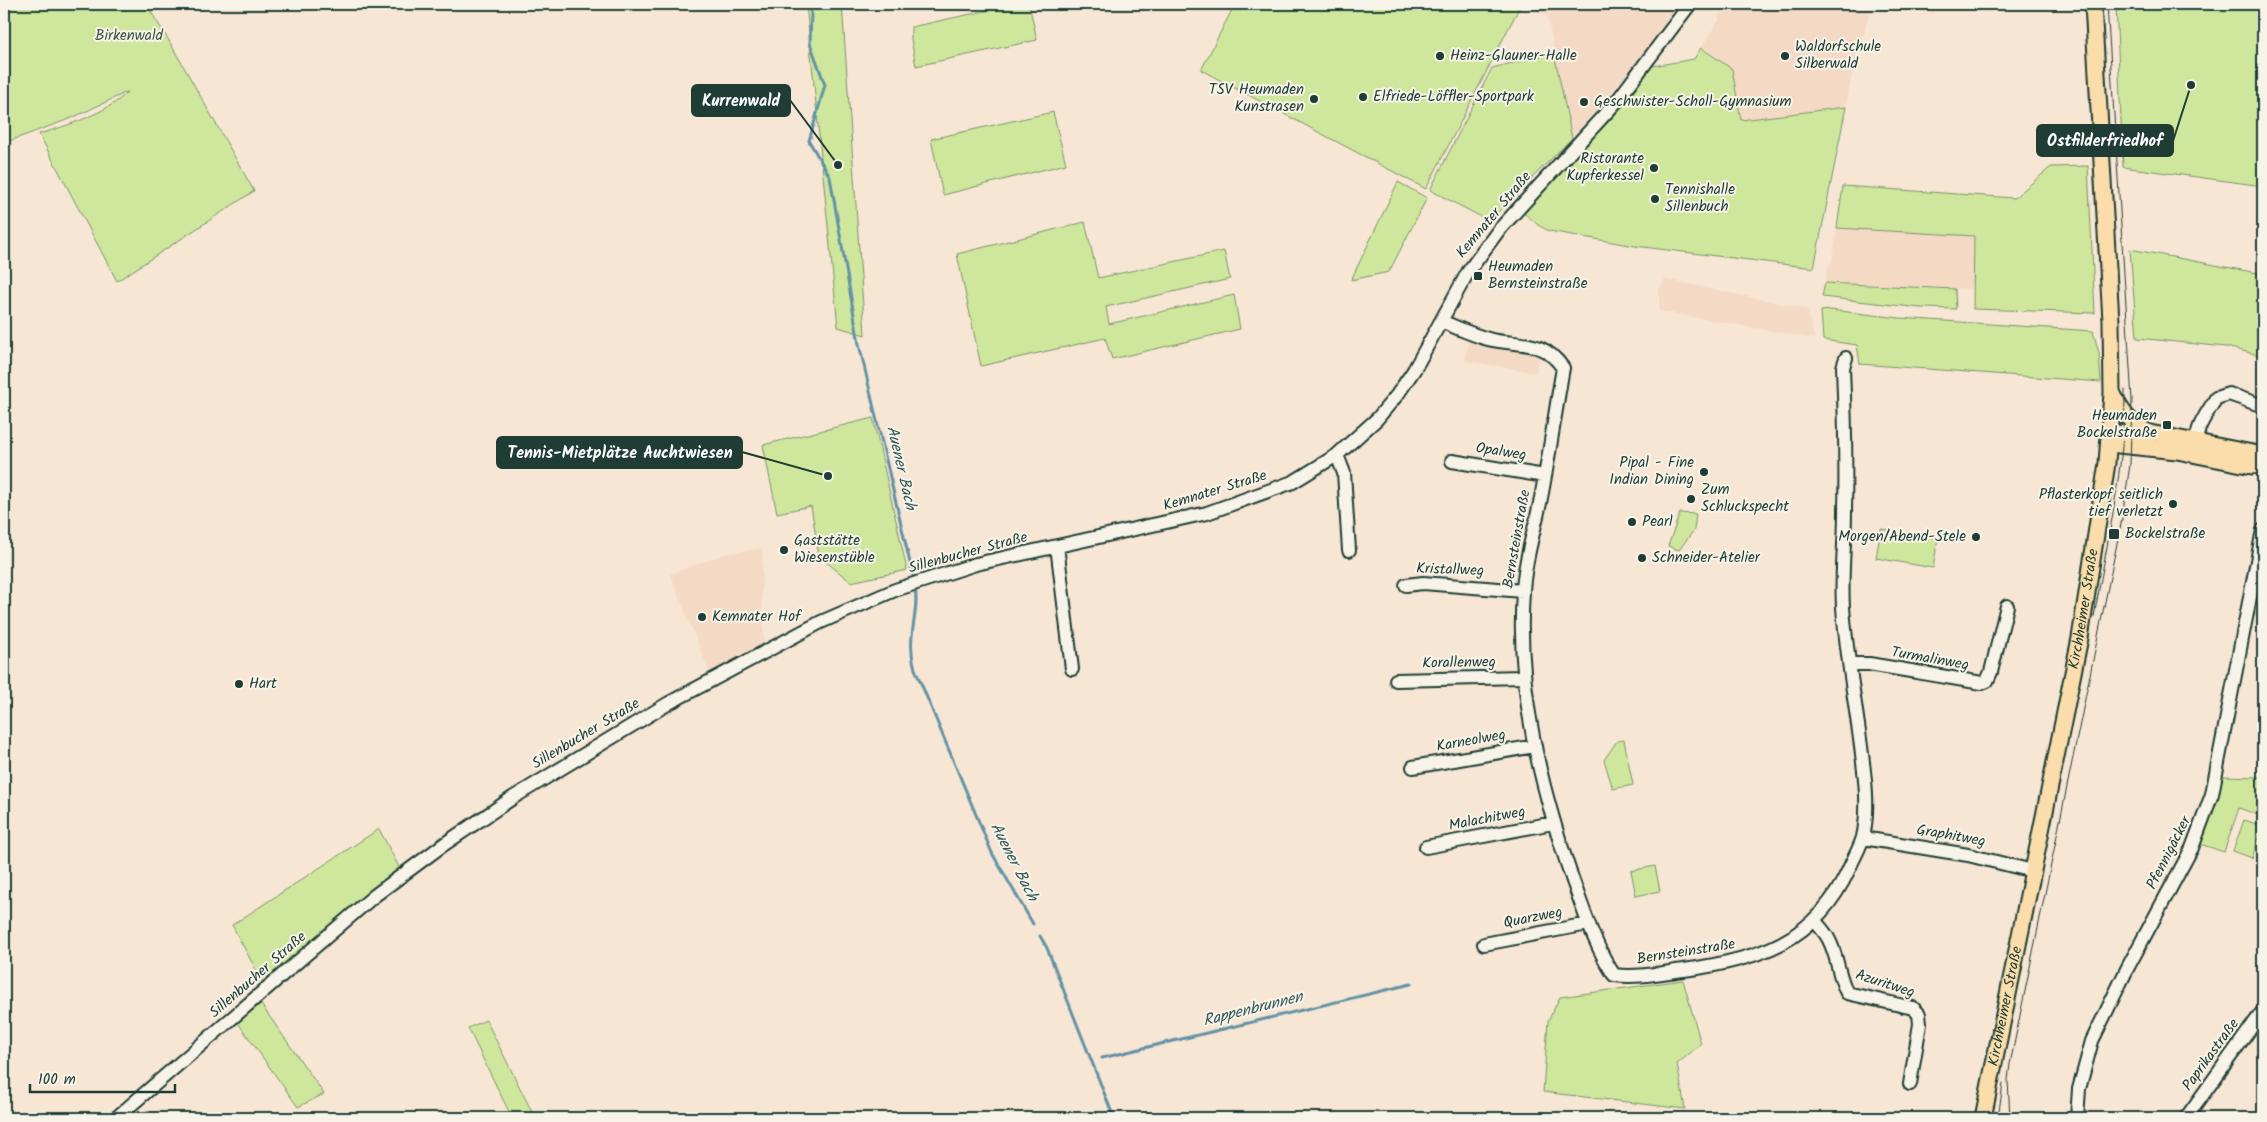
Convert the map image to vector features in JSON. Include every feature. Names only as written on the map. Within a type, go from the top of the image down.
[{"type":"main road","name":"Kirchheimer Straße","points":[[1982,1118],[2085,610],[2109,439],[2112,393],[2106,220],[2093,4]]},
{"type":"main road","points":[[2112,393],[2124,415],[2136,427],[2246,465],[2263,464]]},
{"type":"main road","points":[[2109,439],[2150,433]]},
{"type":"main road","points":[[2109,439],[2263,455]]},
{"type":"street","name":"Kemnater Straße","points":[[1153,526],[1207,513],[1281,487],[1312,472],[1337,455],[1377,419],[1414,370],[1468,272],[1498,231],[1618,100],[1690,4]]},
{"type":"street","name":"Bernsteinstraße","points":[[1441,321],[1468,333],[1492,340],[1544,349],[1556,357],[1563,368],[1545,476],[1522,591],[1524,677],[1536,746],[1553,823],[1588,924],[1603,959],[1614,975],[1633,977],[1714,966],[1757,955],[1791,938],[1815,921],[1827,908],[1841,886],[1863,838],[1864,771],[1843,606],[1842,560],[1845,522],[1844,367],[1846,358]]},
{"type":"street","points":[[2198,449],[2198,430],[2216,398],[2229,394],[2263,406]]},
{"type":"street","points":[[1337,455],[1344,473],[1348,550]]},
{"type":"street","name":"Opalweg","points":[[1452,461],[1545,476]]},
{"type":"street","name":"Sillenbucher Straße","points":[[116,1118],[374,896],[489,814],[577,757],[676,699],[821,622],[916,583],[976,564],[1153,526]]},
{"type":"street","name":"Pfennigäcker","points":[[2077,1118],[2080,1083],[2092,1041],[2128,967],[2192,848],[2212,794],[2263,530]]},
{"type":"street","points":[[1057,546],[1072,669]]},
{"type":"street","name":"Kristallweg","points":[[1406,585],[1423,583],[1522,591]]},
{"type":"street","name":"Turmalinweg","points":[[1850,664],[1869,664],[1982,683],[1987,681],[1991,672],[2008,606]]},
{"type":"street","name":"Korallenweg","points":[[1396,680],[1524,677]]},
{"type":"street","name":"Karneolweg","points":[[1413,768],[1536,746]]},
{"type":"street","name":"Malachitweg","points":[[1426,847],[1553,823]]},
{"type":"street","name":"Graphitweg","points":[[1863,838],[1968,855],[2033,871]]},
{"type":"street","name":"Azuritweg","points":[[1815,921],[1832,946],[1841,982],[1847,992],[1912,1008],[1919,1014],[1920,1024],[1910,1084]]},
{"type":"street","name":"Quarzweg","points":[[1484,944],[1588,924]]},
{"type":"street","name":"Paprikastraße","points":[[2186,1118],[2263,1011]]},
{"type":"shaded area","name":"Geschwister-Scholl-Gymnasium","points":[[1525,4],[1679,4],[1634,66],[1572,138],[1547,16]]},
{"type":"shaded area","name":"Waldorfschule Silberwald","points":[[1769,4],[1873,4],[1854,64],[1846,107],[1741,120],[1732,69],[1701,48],[1719,20],[1718,14]]},
{"type":"shaded area","points":[[1837,228],[1975,236],[1973,289],[1825,283],[1828,267],[1832,261]]},
{"type":"shaded area","points":[[1665,279],[1807,309],[1815,339],[1659,311],[1659,289]]},
{"type":"shaded area","points":[[1468,342],[1539,353],[1536,373],[1465,361]]},
{"type":"shaded area","points":[[763,548],[764,645],[710,674],[670,574],[724,554]]},
{"type":"green space","name":"Birkenwald","points":[[4,4],[146,4],[168,39],[254,191],[117,281],[39,134],[73,123],[98,112],[110,106],[127,92],[72,118],[4,143]]},
{"type":"green space","points":[[806,4],[842,4],[865,335],[838,327]]},
{"type":"green space","points":[[1018,4],[1029,4],[1037,40],[916,66],[911,39],[911,27]]},
{"type":"green space","name":"Elfriede-Löffler-Sportpark","points":[[1235,4],[1521,4],[1426,189],[1201,70]]},
{"type":"green space","points":[[2116,4],[2263,4],[2263,186],[2123,167]]},
{"type":"green space","points":[[1701,48],[1732,69],[1741,120],[1846,107],[1814,268],[1635,246],[1549,231],[1538,225],[1524,213],[1647,67],[1694,59]]},
{"type":"green space","points":[[1554,53],[1572,138],[1489,221],[1430,190],[1492,68]]},
{"type":"green space","points":[[1053,112],[1066,164],[943,195],[931,139]]},
{"type":"green space","points":[[2088,166],[2095,313],[1973,309],[1974,236],[1837,228],[1843,186],[2014,198],[2051,167]]},
{"type":"green space","points":[[1398,182],[1427,198],[1389,272],[1351,280]]},
{"type":"green space","points":[[1085,222],[1098,278],[1224,251],[1230,279],[1106,307],[1109,324],[1234,295],[1240,329],[1112,359],[1105,338],[981,366],[957,254]]},
{"type":"green space","points":[[2130,249],[2263,274],[2263,356],[2226,347],[2137,338]]},
{"type":"green space","points":[[1825,283],[1955,289],[1956,309],[1921,308],[1822,297]]},
{"type":"green space","points":[[1831,310],[1900,318],[2093,331],[2099,353],[2101,382],[1860,364],[1857,345],[1823,340],[1821,311]]},
{"type":"green space","points":[[873,418],[907,570],[851,582],[819,556],[811,506],[777,513],[763,445]]},
{"type":"green space","points":[[1680,513],[1696,514],[1694,530],[1679,550],[1668,546]]},
{"type":"green space","points":[[1881,529],[1938,538],[1933,568],[1876,558]]},
{"type":"green space","points":[[1624,740],[1633,785],[1613,789],[1604,760],[1617,741]]},
{"type":"green space","points":[[2221,776],[2263,777],[2263,817],[2239,808],[2224,852],[2200,844],[2218,795]]},
{"type":"green space","points":[[2244,820],[2263,826],[2252,858],[2233,851]]},
{"type":"green space","points":[[379,829],[400,869],[336,920],[263,983],[232,925]]},
{"type":"green space","points":[[1655,866],[1660,891],[1636,896],[1631,871]]},
{"type":"green space","points":[[1683,980],[1701,1044],[1677,1064],[1685,1109],[1543,1092],[1548,1021],[1560,997]]},
{"type":"green space","points":[[260,1003],[324,1094],[298,1107],[238,1023]]},
{"type":"green space","points":[[486,1020],[535,1118],[512,1118],[468,1028]]},
{"type":"waterway","name":"Auener Bach","points":[[809,4],[811,13],[810,43],[825,85],[809,141],[830,177],[859,344],[914,580]]},
{"type":"waterway","name":"Auener Bach","points":[[915,586],[916,607],[911,646],[915,669],[992,853],[1033,924]]},
{"type":"waterway","points":[[1040,936],[1047,948],[1114,1118]]},
{"type":"waterway","name":"Rappenbrunnen","points":[[1102,1058],[1411,984]]},
{"type":"tram line","points":[[2010,1118],[2008,1080],[2010,1064],[2122,519],[2130,464],[2132,400],[2107,4]]},
{"type":"tram line","points":[[2094,617],[2119,476],[2125,390]]},
{"type":"tram line","points":[[1998,1118],[2003,1084]]},
{"type":"place","name":"Heinz-Glauner-Halle","points":[[1440,56]]},
{"type":"place","name":"Waldorfschule Silberwald","points":[[1785,56]]},
{"type":"place","name":"Ostfilderfriedhof","points":[[2191,85]]},
{"type":"place","name":"Elfriede-Löffler-Sportpark","points":[[1363,97]]},
{"type":"place","name":"TSV Heumaden Kunstrasen","points":[[1314,99]]},
{"type":"place","name":"Geschwister-Scholl-Gymnasium","points":[[1584,102]]},
{"type":"place","name":"Kurrenwald","points":[[838,165]]},
{"type":"place","name":"Ristorante Kupferkessel","points":[[1654,168]]},
{"type":"place","name":"Tennishalle Sillenbuch","points":[[1655,199]]},
{"type":"place","name":"Heumaden Bernsteinstraße","points":[[1478,276]]},
{"type":"place","name":"Heumaden Bockelstraße","points":[[2167,425]]},
{"type":"place","name":"Pipal - Fine Indian Dining","points":[[1704,472]]},
{"type":"place","name":"Tennis-Mietplätze Auchtwiesen","points":[[828,476]]},
{"type":"place","name":"Zum Schluckspecht","points":[[1691,499]]},
{"type":"place","name":"Pflasterkopf seitlich tief verletzt","points":[[2173,504]]},
{"type":"place","name":"Pearl","points":[[1632,522]]},
{"type":"place","name":"Bockelstraße","points":[[2114,534]]},
{"type":"place","name":"Morgen/Abend-Stele","points":[[1976,537]]},
{"type":"place","name":"Gaststätte Wiesenstüble","points":[[784,550]]},
{"type":"place","name":"Schneider-Atelier","points":[[1642,558]]},
{"type":"place","name":"Kemnater Hof","points":[[702,617]]},
{"type":"place","name":"Hart","points":[[239,684]]}]
